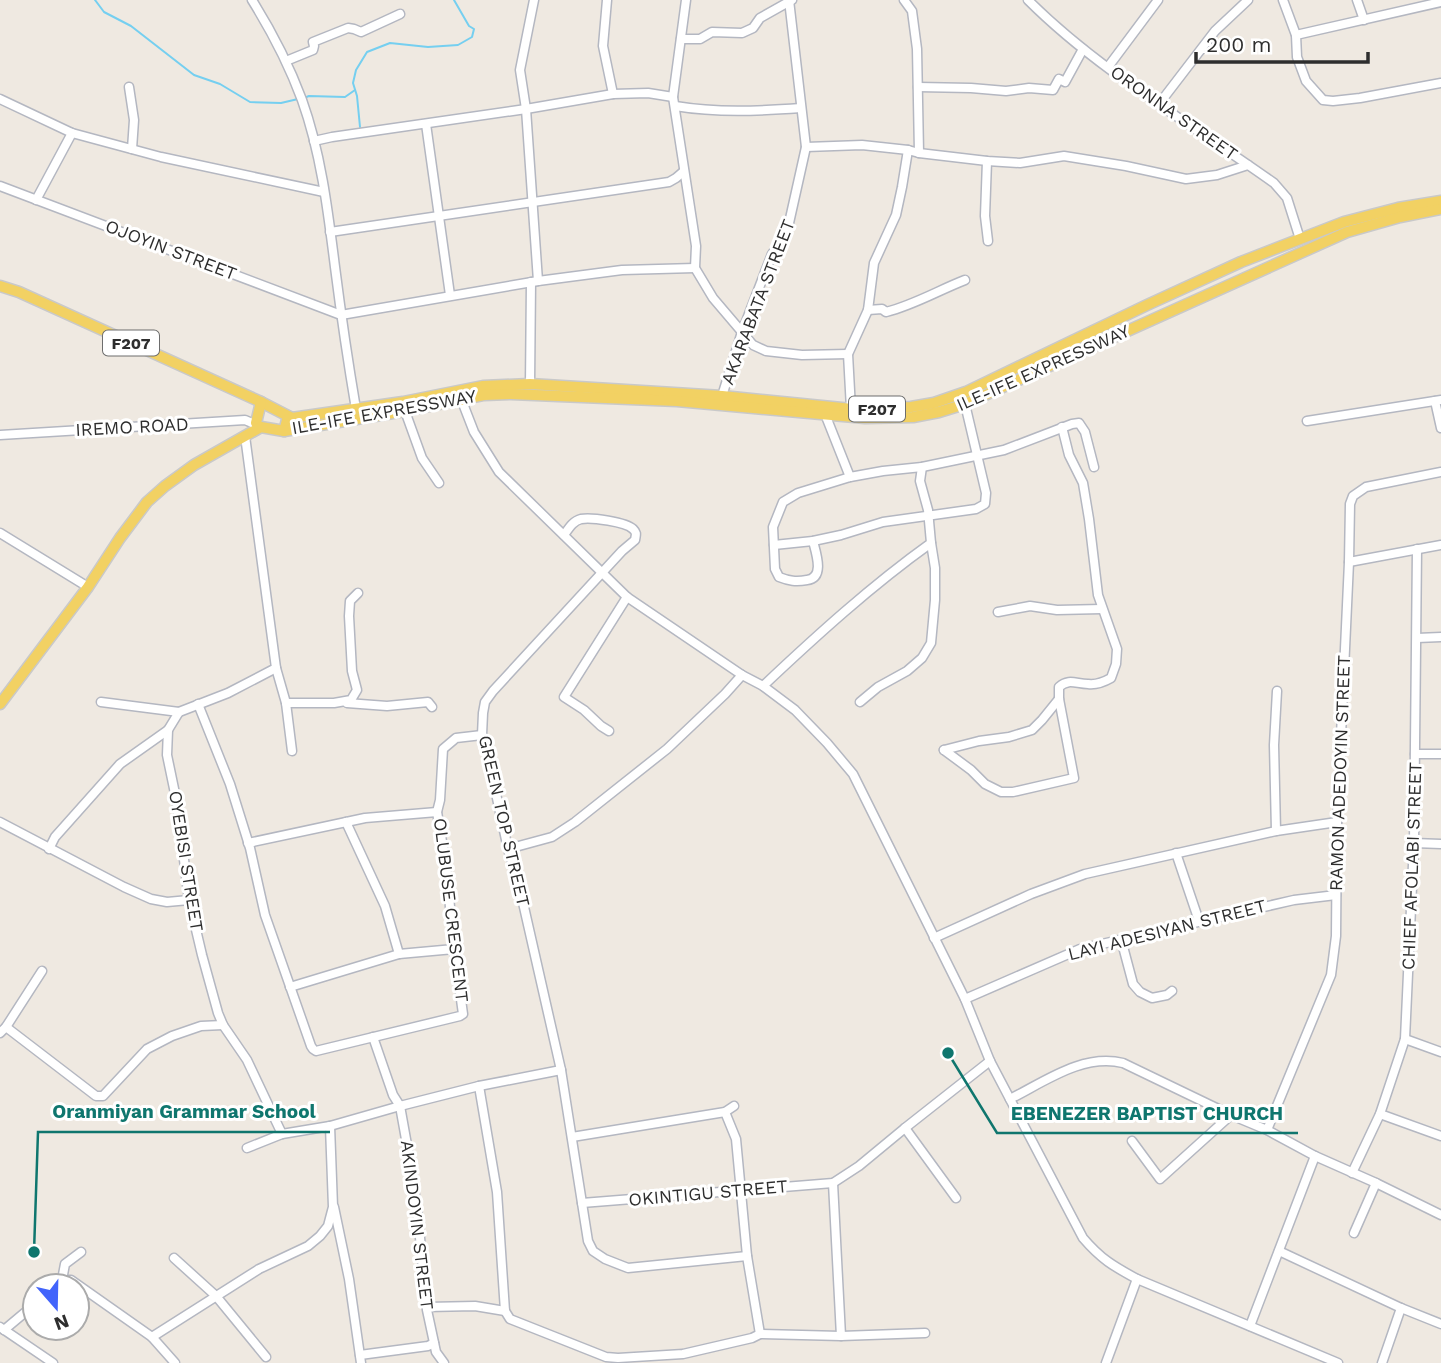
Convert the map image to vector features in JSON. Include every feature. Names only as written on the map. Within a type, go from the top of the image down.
[{"type":"main road","name":"ILE-IFE EXPRESSWAY","points":[[1441,201],[1398,208],[1344,222],[1241,262],[1147,304],[966,392],[934,403],[875,410],[722,396],[530,384],[482,386],[460,395],[405,411],[284,431],[287,420],[292,418],[460,395],[552,395],[677,401],[864,418],[913,417],[965,404],[1347,232],[1441,209]]},
{"type":"main road","name":"F207","points":[[0,286],[19,292],[292,418]]},
{"type":"main road","points":[[0,705],[148,502],[194,465],[259,425],[261,402]]},
{"type":"main road","points":[[259,425],[284,431]]},
{"type":"street","points":[[252,0],[286,61],[314,141],[356,409]]},
{"type":"street","points":[[530,384],[534,281],[532,202],[526,109],[520,70],[534,0]]},
{"type":"street","points":[[607,0],[603,46],[613,94]]},
{"type":"street","points":[[686,0],[674,102],[696,246],[695,268],[713,299],[753,345],[766,351],[802,355],[848,354]]},
{"type":"street","points":[[681,39],[700,39],[712,32],[742,33],[752,28],[760,18],[790,0]]},
{"type":"street","name":"AKARABATA STREET","points":[[722,396],[742,332],[772,254],[788,232],[806,147],[790,0]]},
{"type":"street","points":[[904,0],[912,11],[917,49],[919,153]]},
{"type":"street","name":"ORONNA STREET","points":[[1028,0],[1083,49],[1275,183],[1287,198],[1300,239]]},
{"type":"street","points":[[1108,66],[1157,0]]},
{"type":"street","points":[[1159,104],[1215,31],[1248,0]]},
{"type":"street","points":[[1283,0],[1296,35],[1297,57],[1306,81],[1323,100],[1333,101],[1441,83]]},
{"type":"street","points":[[1357,0],[1364,20]]},
{"type":"street","points":[[1296,35],[1441,2]]},
{"type":"street","points":[[286,61],[313,50],[313,42],[348,28],[361,32],[400,14]]},
{"type":"street","points":[[918,87],[1053,90],[1059,79],[1065,82],[1083,49]]},
{"type":"street","points":[[129,87],[135,120],[132,149]]},
{"type":"street","points":[[314,141],[613,94],[648,93],[699,110],[801,108]]},
{"type":"street","points":[[0,99],[72,133],[161,157],[324,192]]},
{"type":"street","points":[[426,124],[450,295]]},
{"type":"street","points":[[36,200],[72,133]]},
{"type":"street","points":[[806,147],[862,145],[1020,163],[1064,156],[1186,179],[1217,175],[1248,164]]},
{"type":"street","points":[[851,409],[848,354],[868,310],[874,263],[895,215],[908,150]]},
{"type":"street","points":[[987,161],[985,216],[988,241]]},
{"type":"street","points":[[330,232],[670,182],[683,172]]},
{"type":"street","name":"OJOYIN STREET","points":[[0,186],[341,315]]},
{"type":"street","points":[[341,315],[534,281],[622,270],[695,268]]},
{"type":"street","points":[[868,310],[881,309],[886,312],[905,307],[965,279]]},
{"type":"street","points":[[460,395],[474,432],[499,472],[627,597],[795,710],[853,774],[965,999],[990,1061],[1083,1238],[1098,1255],[1137,1279],[1335,1362]]},
{"type":"street","points":[[1307,421],[1438,401],[1441,428]]},
{"type":"street","points":[[774,545],[813,541],[883,522],[976,509],[985,504],[986,493],[965,404]]},
{"type":"street","points":[[405,411],[422,458],[439,483]]},
{"type":"street","points":[[825,414],[850,477]]},
{"type":"street","name":"IREMO ROAD","points":[[0,435],[245,420],[259,425]]},
{"type":"street","points":[[813,541],[818,569],[813,580],[792,582],[779,577],[775,569],[773,527],[783,502],[798,493],[850,477],[922,467],[1004,450],[1079,423],[1083,428],[1094,467]]},
{"type":"street","points":[[1059,699],[1032,730],[944,750],[985,784],[1001,792],[1013,792],[1074,778],[1059,687],[1071,681],[1089,685],[1111,678],[1117,649],[1098,595],[1084,490],[1069,455],[1062,427]]},
{"type":"street","points":[[245,436],[276,668],[286,703],[292,751]]},
{"type":"street","points":[[860,702],[878,687],[907,671],[922,658],[931,643],[935,568],[930,543],[929,516],[920,481],[922,467]]},
{"type":"street","name":"RAMON ADEDOYIN STREET","points":[[1267,1130],[1331,975],[1336,936],[1337,822],[1350,504],[1353,496],[1366,486],[1441,472]]},
{"type":"street","name":"GREEN TOP STREET","points":[[564,535],[572,523],[582,519],[624,524],[636,533],[635,540],[493,691],[485,702],[482,735],[561,1070],[588,1241],[593,1251],[628,1268],[747,1256]]},
{"type":"street","points":[[0,533],[88,587]]},
{"type":"street","points":[[763,686],[902,563],[930,543]]},
{"type":"street","points":[[1349,562],[1441,545]]},
{"type":"street","name":"CHIEF AFOLABI STREET","points":[[1352,1173],[1380,1114],[1405,1039],[1414,843],[1418,549]]},
{"type":"street","points":[[334,703],[351,700],[357,690],[349,644],[349,615],[350,601],[358,593]]},
{"type":"street","points":[[609,731],[564,697],[627,597]]},
{"type":"street","points":[[998,612],[1030,606],[1057,610],[1102,609]]},
{"type":"street","points":[[1417,638],[1441,637]]},
{"type":"street","points":[[102,702],[179,712],[228,693],[276,668]]},
{"type":"street","points":[[508,849],[552,837],[575,822],[667,749],[742,675]]},
{"type":"street","points":[[354,681],[367,706]]},
{"type":"street","points":[[1276,831],[1277,691]]},
{"type":"street","points":[[286,703],[387,706],[428,702],[432,707]]},
{"type":"street","name":"OLUBUSE CRESCENT","points":[[198,704],[230,784],[248,843],[265,915],[313,1049],[316,1051],[463,1014],[446,865],[437,812],[443,749],[456,738],[482,735]]},
{"type":"street","points":[[49,849],[61,830],[120,764],[167,730],[179,712]]},
{"type":"street","name":"OYEBISI STREET","points":[[167,730],[167,755],[177,803],[189,900],[202,955],[223,1025],[247,1060],[282,1134]]},
{"type":"street","points":[[1415,754],[1441,754]]},
{"type":"street","points":[[248,843],[365,818],[437,812]]},
{"type":"street","points":[[0,822],[150,899],[167,902],[189,900]]},
{"type":"street","points":[[346,822],[385,906],[399,954]]},
{"type":"street","points":[[934,939],[1031,894],[1084,874],[1276,831],[1337,822]]},
{"type":"street","points":[[1414,843],[1441,844]]},
{"type":"street","points":[[1176,853],[1199,921]]},
{"type":"street","name":"LAYI ADESIYAN STREET","points":[[965,999],[1064,954],[1294,900],[1336,895]]},
{"type":"street","points":[[1121,939],[1133,984],[1140,992],[1152,998],[1167,995],[1172,991]]},
{"type":"street","points":[[290,987],[399,954],[454,949]]},
{"type":"street","points":[[41,971],[3,1030],[96,1096],[103,1096],[147,1049],[201,1026],[223,1025]]},
{"type":"street","name":"AKINDOYIN STREET","points":[[373,1037],[393,1095],[400,1105],[415,1192],[434,1343],[438,1357],[444,1363]]},
{"type":"street","points":[[1405,1039],[1441,1052]]},
{"type":"street","points":[[841,1336],[833,1183],[859,1166],[990,1061]]},
{"type":"street","points":[[1010,1099],[1072,1068],[1097,1061],[1123,1063],[1441,1215]]},
{"type":"street","points":[[247,1148],[282,1134],[330,1126],[400,1105],[561,1070]]},
{"type":"street","points":[[479,1086],[497,1192],[505,1311],[510,1319],[606,1357],[684,1359],[760,1334],[841,1336],[925,1333]]},
{"type":"street","points":[[572,1137],[725,1112],[734,1106]]},
{"type":"street","points":[[725,1112],[736,1139],[747,1256],[760,1334]]},
{"type":"street","points":[[1380,1114],[1441,1136]]},
{"type":"street","points":[[1132,1141],[1160,1179],[1231,1115]]},
{"type":"street","points":[[330,1126],[333,1207],[349,1279],[360,1359],[434,1343]]},
{"type":"street","points":[[905,1128],[956,1198]]},
{"type":"street","points":[[1250,1326],[1315,1156]]},
{"type":"street","name":"OKINTIGU STREET","points":[[582,1203],[833,1183]]},
{"type":"street","points":[[1354,1233],[1376,1183]]},
{"type":"street","points":[[152,1336],[259,1269],[308,1246],[328,1226],[333,1207]]},
{"type":"street","points":[[1279,1251],[1441,1324]]},
{"type":"street","points":[[62,1272],[65,1264],[81,1252]]},
{"type":"street","points":[[174,1258],[216,1296],[266,1357]]},
{"type":"street","points":[[1106,1363],[1137,1279]]},
{"type":"street","points":[[91,1294],[152,1336],[175,1363]]},
{"type":"street","points":[[428,1307],[475,1306],[505,1311]]},
{"type":"street","points":[[1382,1363],[1401,1308]]},
{"type":"street","points":[[21,1315],[2,1329],[53,1363]]},
{"type":"waterway","points":[[95,0],[104,12],[131,26],[194,75],[220,84],[250,102],[281,103],[298,99]]},
{"type":"waterway","points":[[360,127],[353,83],[356,70],[367,52],[390,43],[428,47],[458,45],[472,37],[474,29],[469,26],[454,0]]},
{"type":"waterway","points":[[304,98],[345,97],[355,90]]},
{"type":"place","name":"EBENEZER BAPTIST CHURCH","points":[[948,1053]]},
{"type":"place","name":"Oranmiyan Grammar School","points":[[34,1252]]}]
